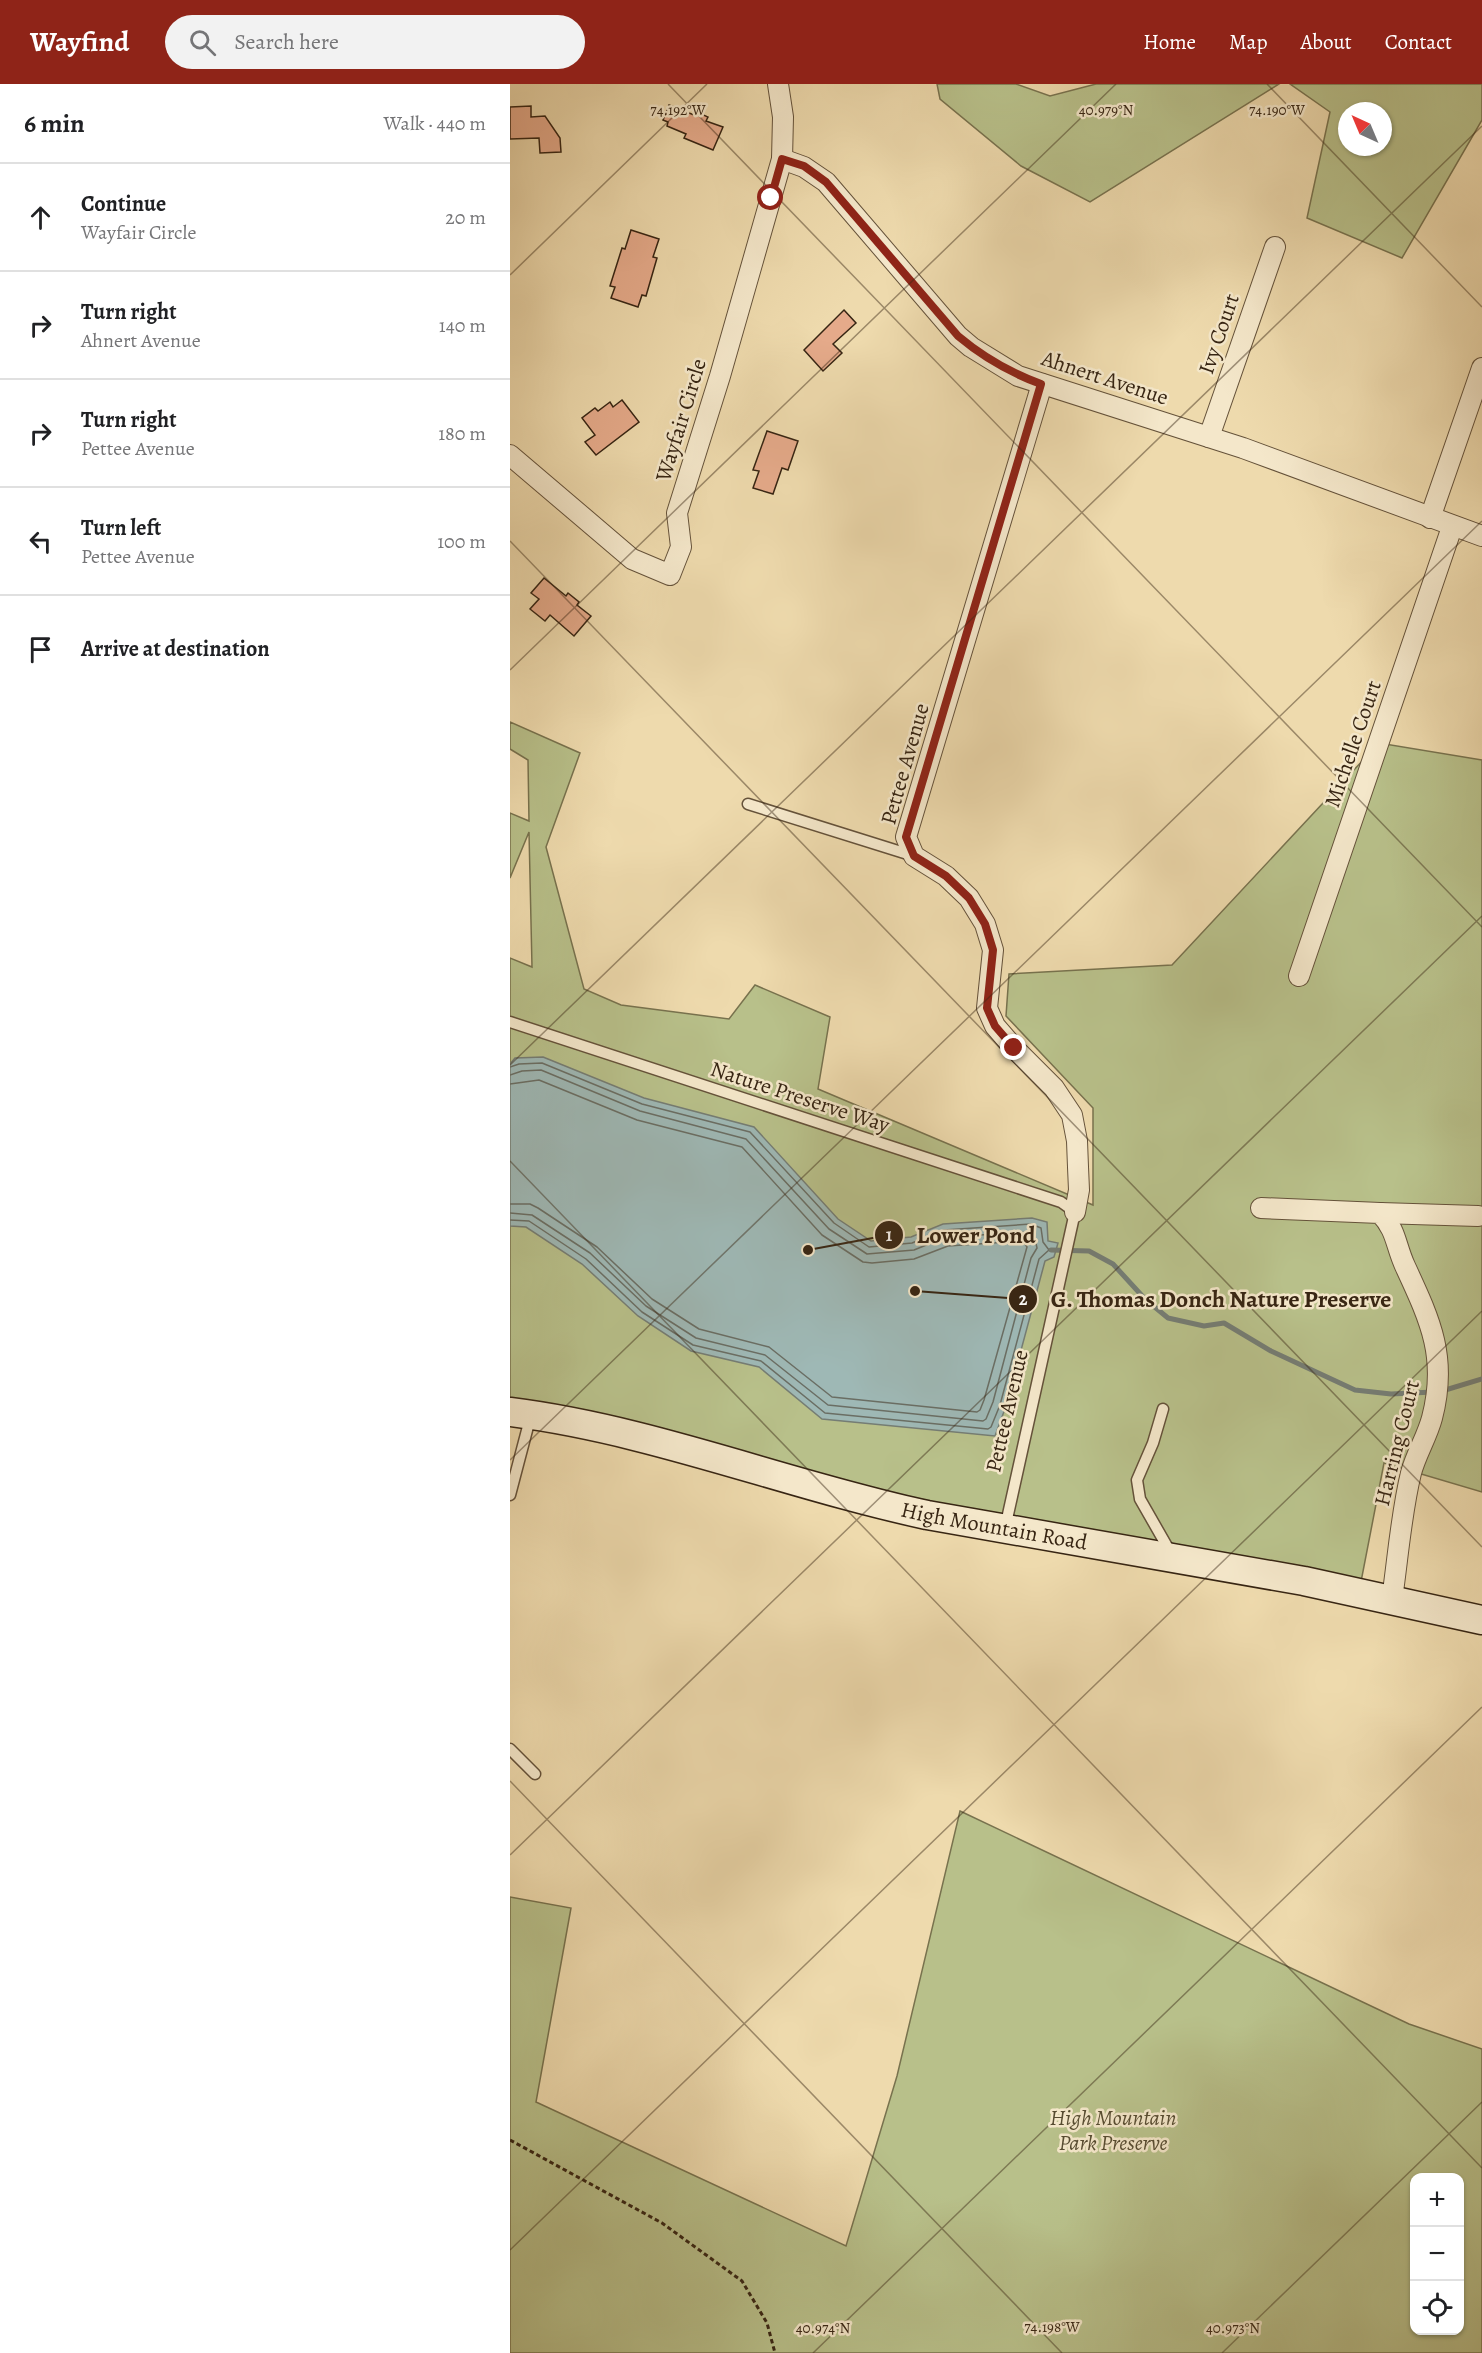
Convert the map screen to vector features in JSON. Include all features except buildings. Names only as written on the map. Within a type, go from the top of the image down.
[{"type":"main road","name":"High Mountain Road","points":[[521,1414],[596,1426],[696,1451],[872,1503],[1005,1530],[1174,1558],[1392,1599],[1482,1620]]},
{"type":"street","name":"Wayfair Circle","points":[[510,455],[632,559],[670,575],[681,547],[677,513],[782,159],[783,117],[778,84]]},
{"type":"street","name":"Ahnert Avenue","points":[[782,159],[804,166],[826,182],[958,336],[971,347],[1018,376],[1209,437],[1482,536]]},
{"type":"street","name":"Ivy Court","points":[[1209,437],[1275,247]]},
{"type":"street","points":[[1430,518],[1482,368]]},
{"type":"street","name":"Pettee Avenue","points":[[1041,384],[906,837],[914,856],[946,876],[969,898],[985,924],[993,950],[987,1008],[995,1026],[1054,1089],[1072,1114],[1077,1141],[1079,1190],[1075,1212]]},
{"type":"street","name":"Michelle Court","points":[[1299,976],[1452,527]]},
{"type":"street","points":[[1261,1208],[1478,1216]]},
{"type":"street","name":"Harring Court","points":[[1380,1214],[1391,1225],[1400,1255],[1430,1322],[1439,1356],[1437,1391],[1432,1420],[1411,1472],[1392,1599]]},
{"type":"lane","points":[[748,804],[914,856]]},
{"type":"lane","name":"Nature Preserve Way","points":[[510,1022],[1061,1202],[1075,1212]]},
{"type":"lane","name":"Pettee Avenue","points":[[1005,1530],[1075,1212]]},
{"type":"lane","points":[[1163,1409],[1153,1443],[1137,1480],[1140,1499],[1174,1558]]},
{"type":"lane","points":[[510,1495],[521,1414]]},
{"type":"lane","points":[[510,1749],[535,1774]]},
{"type":"path","points":[[510,2140],[662,2223],[742,2282],[766,2323],[775,2353]]},
{"type":"green space","points":[[937,84],[1016,84],[1050,96],[1096,84],[1279,84],[1090,202],[1021,166],[940,99]]},
{"type":"green space","points":[[1290,84],[1482,84],[1482,120],[1402,258],[1307,218],[1330,112]]},
{"type":"green space","points":[[510,722],[580,753],[546,847],[584,989],[621,1005],[729,1019],[755,985],[830,1017],[818,1089],[1093,1205],[1093,1108],[1006,1016],[1009,974],[1172,965],[1379,743],[1482,760],[1482,1492],[1384,1463],[1359,1592],[510,1412],[510,958],[532,967],[529,832],[510,878],[510,813],[529,821],[528,760],[510,749]]},
{"type":"green space","name":"High Mountain Park Preserve","points":[[960,1811],[1409,2024],[1482,2049],[1482,2353],[510,2353],[510,1897],[571,1908],[536,2102],[846,2246],[897,2076]]},
{"type":"water","points":[[543,1057],[644,1098],[754,1127],[838,1219],[871,1241],[911,1237],[943,1224],[1032,1218],[1047,1222],[1048,1241],[1058,1243],[1054,1257],[1045,1261],[1006,1406],[995,1436],[822,1419],[759,1367],[691,1351],[638,1316],[582,1264],[526,1227],[510,1226],[510,1064],[515,1058]]},
{"type":"waterway","points":[[1051,1250],[1089,1251],[1113,1264],[1145,1299],[1168,1318],[1204,1326],[1224,1323],[1271,1351],[1355,1390],[1391,1394],[1433,1392]]},
{"type":"waterway","points":[[1442,1391],[1482,1379]]},
{"type":"place","name":"Lower Pond","points":[[808,1250]]},
{"type":"place","name":"G. Thomas Donch Nature Preserve","points":[[915,1291]]},
{"type":"route","points":[[771,198],[782,159],[804,166],[826,182],[958,336],[971,347],[1018,376],[1041,384],[906,837],[914,856],[946,876],[969,898],[985,924],[993,950],[987,1008],[995,1026],[1014,1048]]}]
